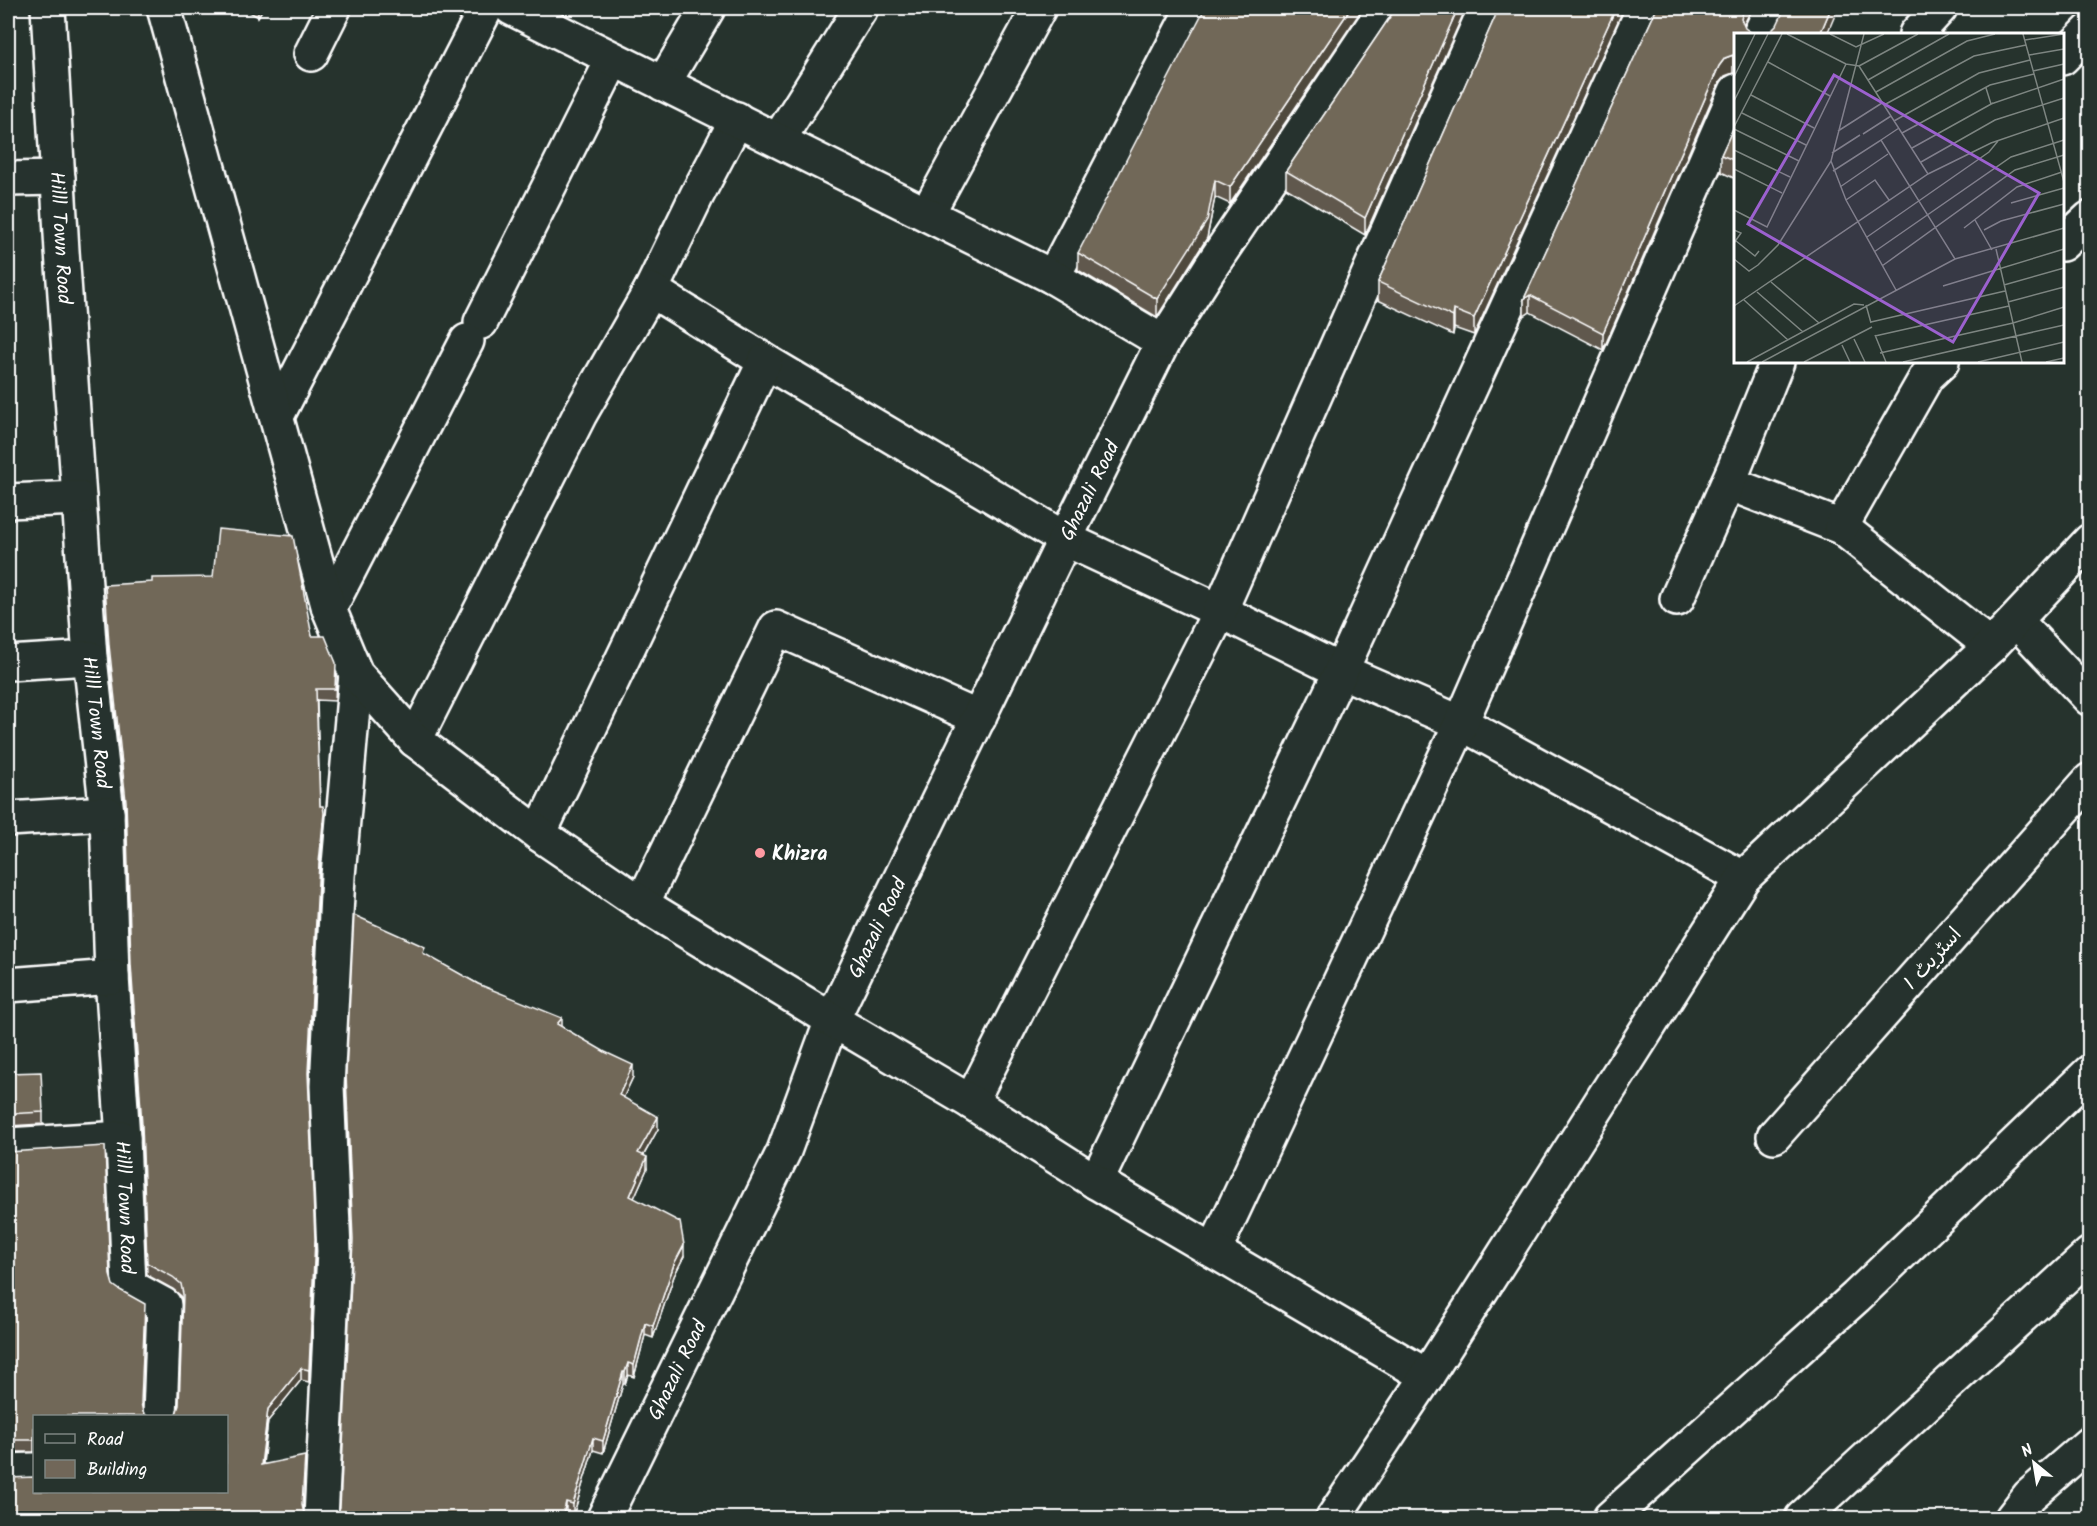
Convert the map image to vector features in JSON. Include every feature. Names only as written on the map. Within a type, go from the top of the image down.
[{"type":"street","name":"Hilll Town Road","points":[[48,8],[90,658],[107,813],[112,977],[123,1138],[129,1286],[164,1305],[160,1415]]},
{"type":"street","points":[[164,8],[329,609],[356,674],[415,741],[539,834],[642,904],[971,1102],[1096,1182],[1427,1376]]},
{"type":"street","points":[[311,54],[333,8]]},
{"type":"street","points":[[277,416],[506,8],[737,119],[1053,277],[1163,342]]},
{"type":"street","points":[[663,84],[708,8]]},
{"type":"street","points":[[779,140],[861,8]]},
{"type":"street","points":[[927,214],[1038,8]]},
{"type":"street","points":[[1053,277],[1193,8]]},
{"type":"street","name":"Ghazali Road","points":[[604,1518],[784,1151],[832,1020],[1163,342],[1210,268],[1385,8]]},
{"type":"street","points":[[971,1102],[1220,611],[1486,8]]},
{"type":"street","points":[[1096,1182],[1341,671],[1644,8]]},
{"type":"street","points":[[1760,33],[1772,8]]},
{"type":"street","points":[[1917,33],[1940,8]]},
{"type":"street","points":[[2064,56],[2090,30]]},
{"type":"street","points":[[329,609],[613,59]]},
{"type":"street","points":[[1214,1251],[1461,723],[1734,96]]},
{"type":"street","points":[[415,741],[579,414],[651,290],[737,119]]},
{"type":"street","points":[[8,179],[58,178]]},
{"type":"street","points":[[2064,242],[2090,218]]},
{"type":"street","points":[[651,290],[765,361],[1065,539],[1220,611],[1341,671],[1461,723],[1743,878]]},
{"type":"street","points":[[539,834],[765,361]]},
{"type":"street","points":[[1677,599],[1728,483],[1777,363]]},
{"type":"street","points":[[1841,527],[1928,376],[1941,363]]},
{"type":"street","points":[[1728,483],[1841,527],[1991,646]]},
{"type":"street","points":[[8,501],[79,498]]},
{"type":"street","points":[[1333,1518],[1427,1376],[1743,878],[1991,646],[2090,541]]},
{"type":"street","points":[[2016,621],[2090,699]]},
{"type":"street","points":[[642,904],[776,628],[979,718]]},
{"type":"street","points":[[8,663],[90,658]]},
{"type":"street","points":[[321,1518],[333,1251],[327,1086],[338,876],[356,674]]},
{"type":"street","name":"اسٹریٹ 1","points":[[1774,1136],[2090,780]]},
{"type":"street","points":[[8,819],[107,813]]},
{"type":"street","points":[[8,985],[112,977]]},
{"type":"street","points":[[1610,1518],[1856,1297],[2090,1072]]},
{"type":"street","points":[[8,1145],[123,1138]]},
{"type":"street","points":[[1802,1518],[2090,1254]]},
{"type":"street","points":[[2012,1518],[2029,1496],[2090,1443]]},
{"type":"street","points":[[8,1471],[33,1470]]},
{"type":"building","points":[[1205,8],[1351,8],[1230,187],[1215,180],[1207,221],[1157,299],[1078,253]]},
{"type":"building","points":[[1396,8],[1458,8],[1365,218],[1286,171]]},
{"type":"building","points":[[1499,8],[1616,8],[1474,318],[1454,310],[1453,317],[1378,282]]},
{"type":"building","points":[[1657,8],[1744,8],[1741,19],[1745,28],[1752,33],[1734,33],[1734,55],[1725,58],[1719,66],[1603,333],[1530,295],[1524,299]]},
{"type":"building","points":[[1785,8],[1831,8],[1820,33],[1767,33],[1777,25]]},
{"type":"building","points":[[1734,126],[1734,160],[1721,155]]},
{"type":"building","points":[[218,529],[293,536],[312,636],[325,636],[336,663],[335,689],[316,689],[320,806],[323,806],[324,813],[319,863],[308,1073],[315,1239],[309,1370],[301,1368],[268,1409],[261,1465],[305,1456],[302,1505],[304,1514],[308,1518],[8,1518],[8,1478],[33,1477],[33,1493],[228,1493],[228,1415],[174,1415],[179,1405],[183,1294],[181,1284],[173,1277],[147,1263],[142,1125],[131,964],[126,801],[109,645],[105,585],[152,582],[152,578],[213,577]]},
{"type":"building","points":[[354,915],[425,947],[423,953],[478,984],[562,1018],[557,1024],[605,1052],[633,1065],[619,1095],[658,1117],[638,1153],[647,1157],[630,1196],[680,1222],[684,1245],[674,1264],[653,1326],[645,1323],[634,1365],[628,1363],[623,1372],[603,1441],[593,1438],[573,1504],[566,1502],[562,1518],[334,1518],[340,1507],[353,1240],[346,1074]]},
{"type":"building","points":[[41,1072],[43,1112],[8,1114],[8,1073]]},
{"type":"building","points":[[105,1146],[110,1275],[113,1285],[145,1304],[141,1403],[146,1415],[33,1415],[33,1440],[8,1440],[8,1152]]},
{"type":"place","name":"Khizra","points":[[760,853]]}]
